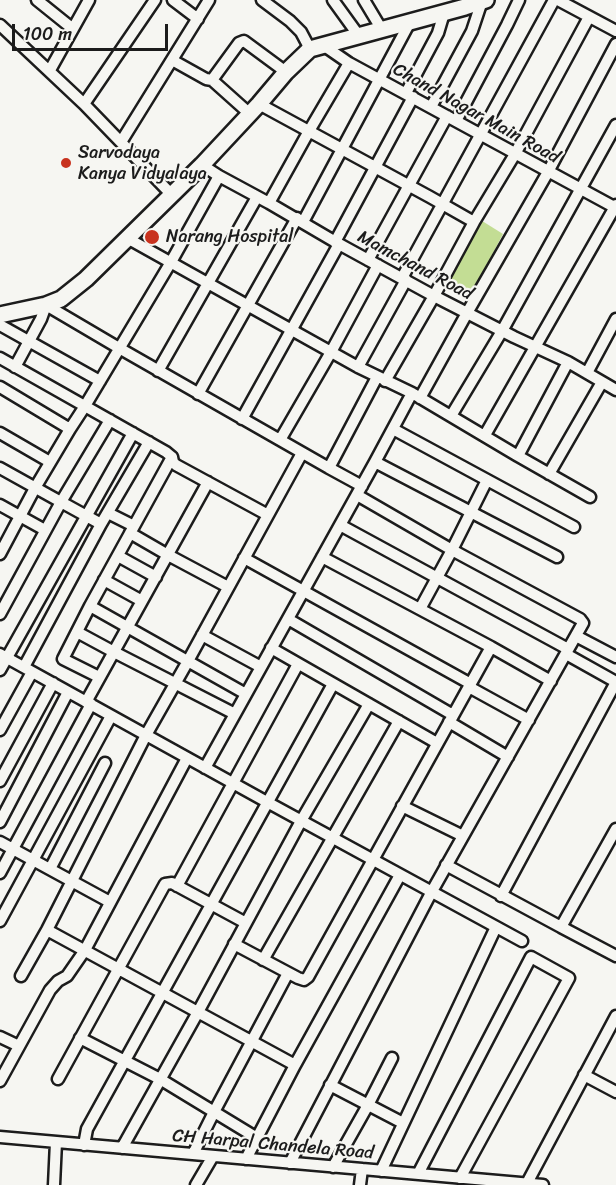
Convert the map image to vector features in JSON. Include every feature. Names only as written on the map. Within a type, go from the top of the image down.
[{"type":"street","points":[[37,0],[73,29]]},
{"type":"street","points":[[50,70],[89,0]]},
{"type":"street","points":[[84,104],[155,0]]},
{"type":"street","points":[[173,0],[198,19]]},
{"type":"street","points":[[122,142],[209,0]]},
{"type":"street","points":[[262,0],[290,21],[317,47]]},
{"type":"street","points":[[333,0],[359,36]]},
{"type":"street","points":[[364,0],[382,30]]},
{"type":"street","points":[[280,440],[331,352],[409,186],[507,26],[519,0]]},
{"type":"street","points":[[358,367],[442,204],[556,0],[616,31]]},
{"type":"street","points":[[0,315],[46,305],[61,299],[71,291],[106,260],[202,165],[304,53],[317,47],[410,22],[448,8],[484,1]]},
{"type":"street","points":[[430,107],[472,31],[484,1]]},
{"type":"street","points":[[242,419],[337,243],[410,95],[448,8]]},
{"type":"street","points":[[329,468],[381,379],[434,296],[474,222],[515,154],[589,17]]},
{"type":"street","points":[[198,394],[342,149],[410,22]]},
{"type":"street","points":[[0,25],[50,70],[172,195]]},
{"type":"street","points":[[212,80],[242,41],[247,42],[286,72]]},
{"type":"street","points":[[205,768],[393,429],[467,313],[548,172],[616,44]]},
{"type":"street","name":"Chand Nagar Main Road","points":[[317,47],[616,207]]},
{"type":"street","points":[[172,60],[212,80],[255,109],[309,131],[474,222]]},
{"type":"street","points":[[269,203],[349,63]]},
{"type":"street","points":[[451,416],[502,331],[616,125]]},
{"type":"street","name":"Mamchand Road","points":[[202,165],[434,296],[568,362],[616,390]]},
{"type":"street","points":[[0,554],[50,462],[171,262],[219,176]]},
{"type":"street","points":[[158,371],[257,197]]},
{"type":"street","points":[[485,435],[616,207]]},
{"type":"street","points":[[127,238],[358,367],[416,396],[590,497]]},
{"type":"street","points":[[15,367],[46,305]]},
{"type":"street","points":[[46,305],[329,468],[359,491],[452,550],[580,619],[582,624],[446,865],[290,1163]]},
{"type":"street","points":[[587,373],[616,319]]},
{"type":"street","points":[[0,325],[100,381]]},
{"type":"street","points":[[0,358],[166,452],[176,465],[268,515]]},
{"type":"street","points":[[518,456],[568,362]]},
{"type":"street","points":[[549,474],[603,382]]},
{"type":"street","points":[[0,387],[70,429]]},
{"type":"street","points":[[0,614],[45,530],[110,420]]},
{"type":"street","points":[[393,429],[574,527]]},
{"type":"street","points":[[0,670],[3,656],[132,433]]},
{"type":"street","points":[[0,434],[50,462]]},
{"type":"street","points":[[0,730],[101,524],[149,442]]},
{"type":"street","points":[[21,976],[47,930],[146,735],[189,661],[302,453]]},
{"type":"street","points":[[99,677],[63,659],[172,457]]},
{"type":"street","points":[[375,462],[557,557]]},
{"type":"street","points":[[0,468],[101,524]]},
{"type":"street","points":[[420,609],[487,480]]},
{"type":"street","points":[[0,873],[88,703],[99,677],[208,482]]},
{"type":"street","points":[[0,505],[45,530]]},
{"type":"street","points":[[108,513],[168,555],[228,587]]},
{"type":"street","points":[[340,525],[567,652],[616,682],[501,896]]},
{"type":"street","points":[[118,556],[156,577]]},
{"type":"street","points":[[322,557],[551,681]]},
{"type":"street","points":[[244,558],[304,590],[529,720]]},
{"type":"street","points":[[104,580],[142,601]]},
{"type":"street","points":[[90,606],[246,694]]},
{"type":"street","points":[[288,619],[508,756]]},
{"type":"street","points":[[77,632],[235,714]]},
{"type":"street","points":[[202,635],[261,667]]},
{"type":"street","points":[[576,636],[616,657]]},
{"type":"street","points":[[234,944],[301,980],[308,977],[491,647]]},
{"type":"street","points":[[272,648],[437,743]]},
{"type":"street","points":[[3,656],[522,941]]},
{"type":"street","points":[[177,886],[298,664]]},
{"type":"street","points":[[0,781],[53,683]]},
{"type":"street","points":[[84,1145],[87,1129],[333,684]]},
{"type":"street","points":[[0,822],[68,692]]},
{"type":"street","points":[[122,1148],[301,821],[369,704]]},
{"type":"street","points":[[0,921],[111,716]]},
{"type":"street","points":[[263,960],[399,721]]},
{"type":"street","points":[[0,1081],[51,990],[58,981],[67,976],[84,950],[187,758]]},
{"type":"street","points":[[50,869],[105,763]]},
{"type":"street","points":[[402,806],[463,836]]},
{"type":"street","points":[[561,927],[616,829]]},
{"type":"street","points":[[0,842],[110,902]]},
{"type":"street","points":[[446,865],[616,956]]},
{"type":"street","points":[[246,1159],[400,875]]},
{"type":"street","points":[[58,1079],[165,884],[172,883],[246,923]]},
{"type":"street","points":[[381,1171],[496,927]]},
{"type":"street","points":[[47,930],[295,1065]]},
{"type":"street","points":[[418,1174],[531,957],[569,978],[460,1178]]},
{"type":"street","points":[[193,1154],[288,973]]},
{"type":"street","points":[[526,1184],[616,1016]]},
{"type":"street","points":[[0,1037],[19,1046]]},
{"type":"street","points":[[80,1038],[160,1079],[257,1138]]},
{"type":"street","points":[[333,1167],[392,1058]]},
{"type":"street","points":[[584,1075],[616,1092]]},
{"type":"street","points":[[330,1085],[403,1123]]},
{"type":"street","name":"CH Harpal Chandela Road","points":[[0,1137],[418,1174],[437,1180],[460,1178],[543,1185]]},
{"type":"street","points":[[54,1185],[56,1142]]},
{"type":"street","points":[[196,1185],[213,1156]]},
{"type":"street","points":[[360,1185],[362,1169]]},
{"type":"green space","points":[[479,219],[503,234],[471,295],[445,280]]},
{"type":"place","name":"Sarvodaya Kanya Vidyalaya","points":[[66,163]]},
{"type":"place","name":"Narang Hospital","points":[[152,237]]}]
